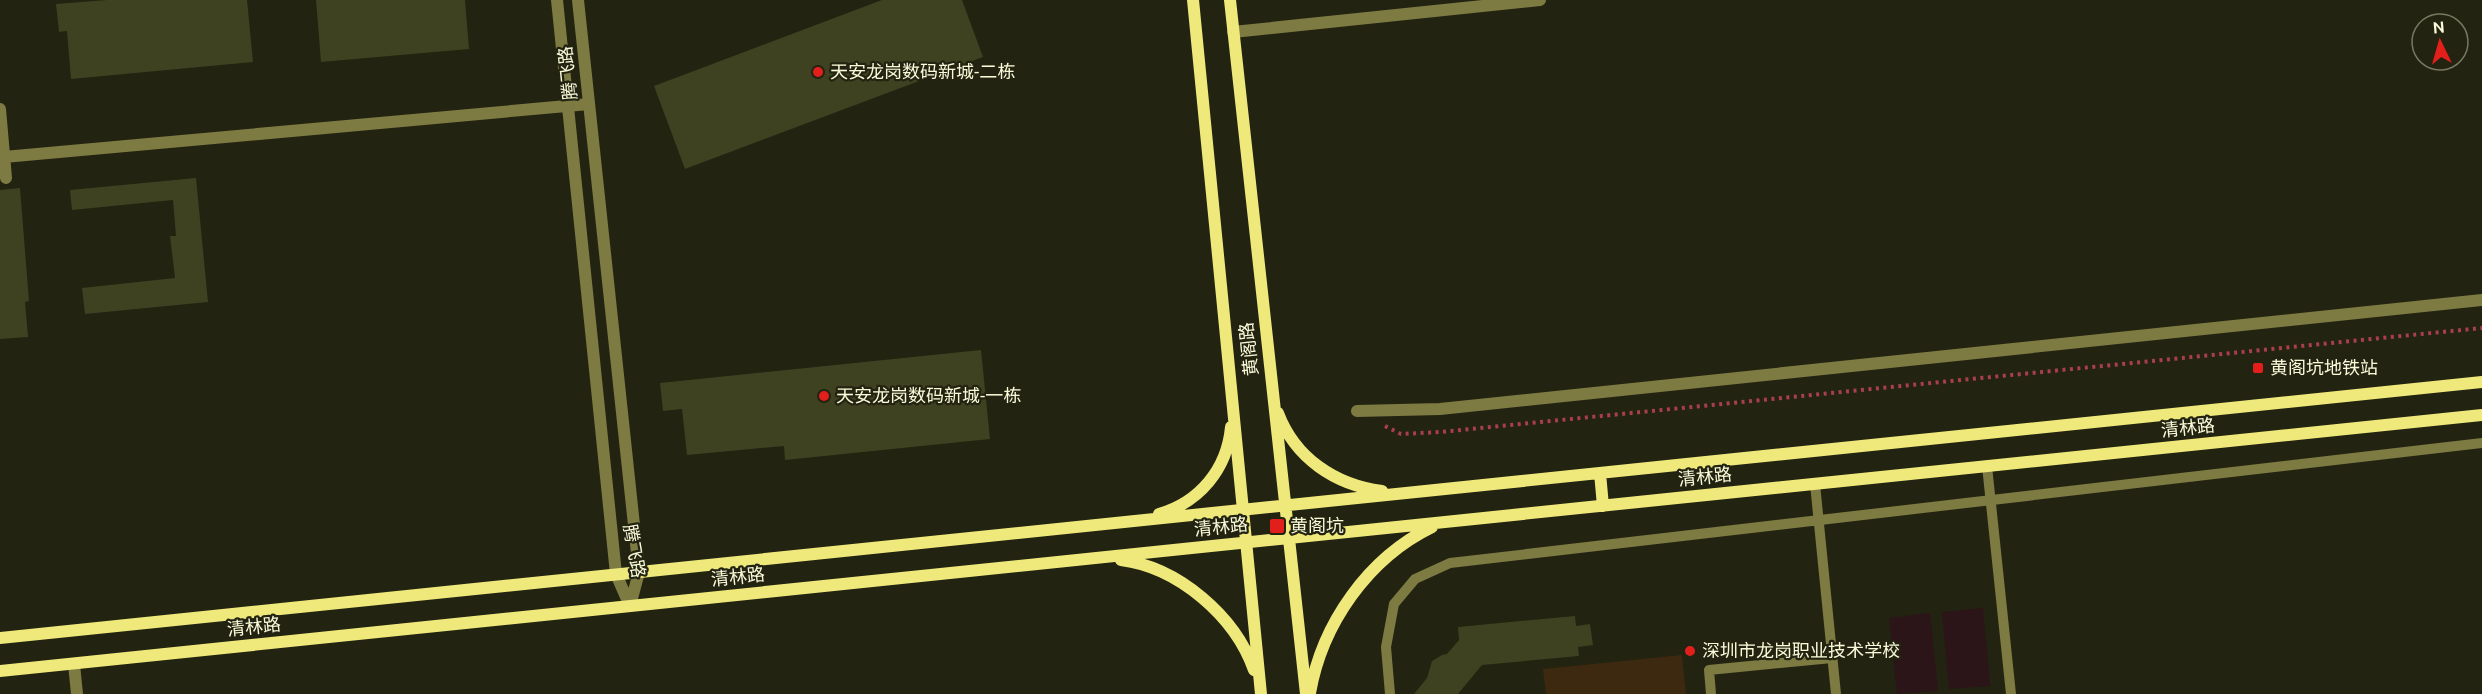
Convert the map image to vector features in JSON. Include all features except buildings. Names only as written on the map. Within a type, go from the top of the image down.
[{"type":"main road","name":"黄阁路","points":[[1193,0],[1260,689]]},
{"type":"main road","name":"黄阁路","points":[[1230,0],[1288,538],[1308,694]]},
{"type":"main road","name":"清林路","points":[[0,638],[2482,382]]},
{"type":"main road","points":[[1273,400],[1282,425],[1298,449],[1316,466],[1339,480],[1400,494]]},
{"type":"main road","points":[[1137,521],[1168,512],[1183,504],[1210,482],[1224,459],[1230,435],[1233,405]]},
{"type":"main road","name":"清林路","points":[[0,672],[2482,415]]},
{"type":"main road","points":[[1600,473],[1603,506]]},
{"type":"main road","points":[[1308,694],[1324,643],[1337,616],[1352,595],[1369,574],[1397,549],[1414,536],[1441,523]]},
{"type":"main road","points":[[1105,558],[1129,561],[1153,568],[1198,595],[1218,612],[1237,636],[1251,659],[1260,689]]},
{"type":"street","name":"腾飞路","points":[[557,0],[616,574],[630,606]]},
{"type":"street","name":"腾飞路","points":[[578,0],[639,572],[630,606]]},
{"type":"street","points":[[1233,32],[1540,0]]},
{"type":"street","points":[[4,157],[589,104]]},
{"type":"street","points":[[0,109],[6,178]]},
{"type":"street","points":[[1358,411],[1440,409],[2482,300]]},
{"type":"street","points":[[74,664],[77,694]]},
{"type":"lane","points":[[1390,694],[1386,647],[1394,604],[1415,579],[1450,563],[2482,443]]},
{"type":"lane","points":[[1987,466],[2011,694]]},
{"type":"lane","points":[[1815,484],[1836,694]]},
{"type":"lane","points":[[1711,694],[1709,670],[1832,658]]},
{"type":"path","points":[[1383,425],[1401,434],[1441,432],[2482,328]]},
{"type":"shaded area","points":[[1983,608],[1990,686],[1949,689],[1942,612]]},
{"type":"shaded area","points":[[1930,613],[1938,691],[1897,694],[1889,618]]},
{"type":"shaded area","points":[[1682,655],[1686,694],[1546,694],[1543,669]]},
{"type":"place","name":"天安龙岗数码新城-二栋","points":[[818,72]]},
{"type":"place","name":"黄阁坑地铁站","points":[[2258,368]]},
{"type":"place","name":"天安龙岗数码新城-一栋","points":[[824,396]]},
{"type":"place","name":"黄阁坑","points":[[1277,526]]},
{"type":"place","name":"深圳市龙岗职业技术学校","points":[[1690,651]]}]
